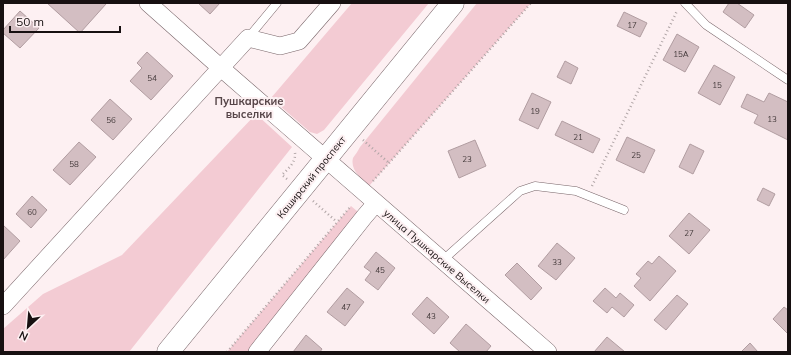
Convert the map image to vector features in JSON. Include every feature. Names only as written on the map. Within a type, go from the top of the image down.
[{"type":"main road","name":"Каширский проспект","points":[[168,352],[453,3]]},
{"type":"street","name":"улица Пушкарские Выселки","points":[[148,3],[548,352]]},
{"type":"street","points":[[3,306],[248,38],[280,46],[299,41],[332,3]]},
{"type":"street","points":[[257,352],[376,203]]},
{"type":"lane","points":[[248,38],[277,3]]},
{"type":"lane","points":[[686,3],[706,25],[788,80]]},
{"type":"lane","points":[[443,260],[520,191],[535,186],[576,191],[624,210]]},
{"type":"path","points":[[227,352],[364,192],[531,3]]},
{"type":"path","points":[[588,196],[677,10]]},
{"type":"shaded area","points":[[352,3],[429,3],[324,130],[317,134],[310,132],[271,98]]},
{"type":"shaded area","points":[[477,3],[531,3],[369,186],[355,170],[352,162],[353,158],[360,147]]},
{"type":"shaded area","points":[[256,114],[292,147],[129,352],[3,352],[3,329],[43,294],[122,255]]},
{"type":"shaded area","points":[[351,206],[364,217],[257,352],[227,352]]},
{"type":"building","points":[[47,3],[105,3],[106,4],[80,33]]},
{"type":"building","points":[[198,3],[220,3],[210,14]]},
{"type":"building","points":[[729,3],[737,3],[754,15],[745,28],[723,12]]},
{"type":"building","points":[[20,11],[39,28],[20,48],[3,33],[3,30]]},
{"type":"building","points":[[624,12],[647,23],[640,37],[617,26]]},
{"type":"building","points":[[677,34],[699,47],[685,72],[663,60]]},
{"type":"building","points":[[147,52],[173,76],[151,100],[130,81],[142,68],[137,63]]},
{"type":"building","points":[[565,61],[578,68],[571,84],[557,77]]},
{"type":"building","points":[[714,65],[735,77],[720,105],[698,93]]},
{"type":"building","points":[[532,93],[551,102],[538,129],[519,120]]},
{"type":"building","points":[[769,93],[788,102],[788,140],[754,123],[758,115],[741,107],[747,94],[764,102]]},
{"type":"building","points":[[110,99],[132,119],[113,140],[91,120]]},
{"type":"building","points":[[562,121],[600,139],[593,153],[555,135]]},
{"type":"building","points":[[627,137],[655,150],[644,173],[616,160]]},
{"type":"building","points":[[475,140],[486,166],[459,178],[448,151]]},
{"type":"building","points":[[79,142],[96,157],[70,185],[53,170]]},
{"type":"building","points":[[690,144],[704,151],[693,174],[679,167]]},
{"type":"building","points":[[763,188],[775,194],[769,206],[757,200]]},
{"type":"building","points":[[32,196],[47,210],[31,228],[16,214]]},
{"type":"building","points":[[689,213],[710,230],[689,254],[669,236]]},
{"type":"building","points":[[3,225],[20,241],[3,260]]},
{"type":"building","points":[[557,243],[575,258],[556,280],[538,266]]},
{"type":"building","points":[[376,252],[395,268],[378,290],[365,280],[371,272],[364,267]]},
{"type":"building","points":[[659,256],[676,271],[650,301],[634,286],[641,278],[636,274],[648,261],[652,264]]},
{"type":"building","points":[[517,263],[542,288],[531,300],[505,275]]},
{"type":"building","points":[[347,288],[364,302],[345,326],[327,312]]},
{"type":"building","points":[[605,288],[616,298],[620,293],[634,305],[624,317],[612,307],[607,313],[593,301]]},
{"type":"building","points":[[677,295],[688,304],[666,330],[654,320]]},
{"type":"building","points":[[427,297],[449,317],[434,334],[412,314]]},
{"type":"building","points":[[784,307],[788,310],[788,334],[773,319]]},
{"type":"building","points":[[466,324],[491,346],[486,352],[460,352],[450,343]]},
{"type":"building","points":[[306,335],[322,349],[320,352],[293,352]]},
{"type":"building","points":[[607,337],[625,352],[594,352]]},
{"type":"building","points":[[750,343],[758,352],[741,352]]},
{"type":"district","name":"Пушкарские выселки","points":[[249,107]]}]
